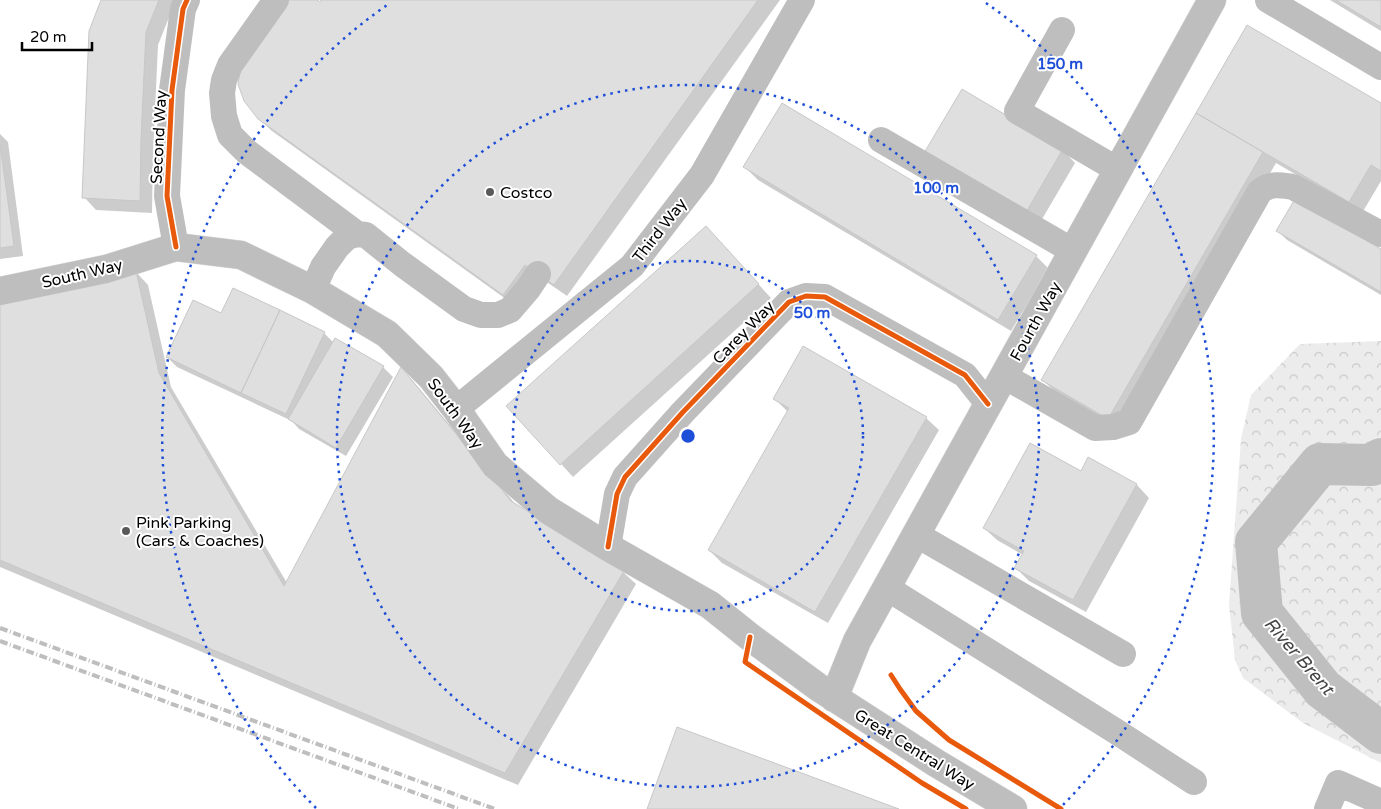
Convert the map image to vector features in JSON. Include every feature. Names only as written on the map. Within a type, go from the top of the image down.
[{"type":"main road","name":"Fourth Way","points":[[826,693],[835,665],[857,641],[1212,0]]},
{"type":"main road","name":"South Way","points":[[0,291],[106,268],[176,247],[241,255],[312,290],[387,334],[431,377],[456,409],[494,466],[548,510],[710,606],[826,693]]},
{"type":"main road","name":"Great Central Way","points":[[826,693],[1013,809]]},
{"type":"street","name":"Second Way","points":[[176,247],[167,196],[172,90],[183,9],[186,0]]},
{"type":"street","points":[[276,0],[230,65],[224,80],[222,93],[224,116],[230,134],[247,152],[357,234]]},
{"type":"street","name":"Third Way","points":[[456,409],[632,266],[702,175],[802,0]]},
{"type":"street","points":[[1268,0],[1381,67]]},
{"type":"street","points":[[1062,30],[1017,111],[1118,170]]},
{"type":"street","points":[[881,140],[1073,251]]},
{"type":"street","points":[[1004,376],[1095,428],[1113,427],[1128,422],[1260,191],[1268,186],[1292,187],[1381,234]]},
{"type":"street","points":[[312,290],[323,267],[337,247],[347,236],[357,234],[366,235],[464,309],[481,315],[498,315],[510,310],[538,274]]},
{"type":"street","name":"Carey Way","points":[[608,547],[617,494],[625,477],[683,412],[789,302],[806,296],[825,297],[965,375],[988,404]]},
{"type":"street","points":[[917,535],[1123,654]]},
{"type":"street","points":[[887,588],[1194,782]]},
{"type":"street","points":[[1327,809],[1338,783],[1381,802]]},
{"type":"green space","points":[[1381,341],[1381,763],[1303,723],[1243,678],[1235,660],[1229,605],[1241,439],[1251,395],[1300,344]]},
{"type":"building","points":[[101,0],[159,0],[146,32],[140,201],[82,198],[89,31]]},
{"type":"building","name":"Costco","points":[[289,0],[318,0],[320,2],[321,0],[758,0],[554,285],[525,265],[503,295],[258,119],[244,101],[238,84],[241,66]]},
{"type":"building","points":[[1336,0],[1381,0],[1381,27]]},
{"type":"building","points":[[1247,25],[1381,103],[1381,171],[1371,165],[1349,202],[1196,113]]},
{"type":"building","points":[[962,89],[1063,149],[1025,214],[924,153]]},
{"type":"building","points":[[782,103],[1037,255],[998,320],[743,167]]},
{"type":"building","points":[[1196,113],[1263,152],[1108,419],[1041,380]]},
{"type":"building","points":[[0,144],[14,246],[0,248]]},
{"type":"building","points":[[1295,199],[1381,249],[1381,292],[1276,231]]},
{"type":"building","points":[[706,226],[759,284],[560,465],[506,406]]},
{"type":"building","name":"Pink Parking (Cars & Coaches)","points":[[136,271],[159,373],[284,586],[401,367],[511,501],[624,571],[505,773],[0,560],[0,293]]},
{"type":"building","points":[[233,288],[280,310],[241,393],[166,357],[193,300],[221,313]]},
{"type":"building","points":[[280,310],[325,332],[286,414],[241,393]]},
{"type":"building","points":[[335,338],[384,366],[336,448],[288,419]]},
{"type":"building","points":[[803,346],[927,417],[815,612],[708,550],[789,408],[773,399]]},
{"type":"building","points":[[1030,443],[1081,471],[1088,457],[1137,484],[1073,600],[1014,568],[1024,551],[983,528]]},
{"type":"building","points":[[677,727],[899,809],[647,809]]},
{"type":"waterway","name":"River Brent","points":[[1381,459],[1372,465],[1320,464],[1256,542],[1262,613],[1323,689],[1381,733]]},
{"type":"railway","points":[[0,628],[495,809]]},
{"type":"railway","points":[[0,641],[459,809]]},
{"type":"cycle path","points":[[176,247],[167,196],[172,90],[183,9],[187,0]]},
{"type":"cycle path","points":[[608,547],[617,494],[625,477],[683,412],[789,302],[806,296],[825,297],[965,375],[988,404]]},
{"type":"cycle path","points":[[750,637],[745,662],[922,783],[966,809]]},
{"type":"cycle path","points":[[891,675],[916,711],[949,740],[1061,809]]},
{"type":"place","name":"Costco","points":[[490,192]]},
{"type":"place","name":"Pink Parking (Cars & Coaches)","points":[[126,531]]}]
